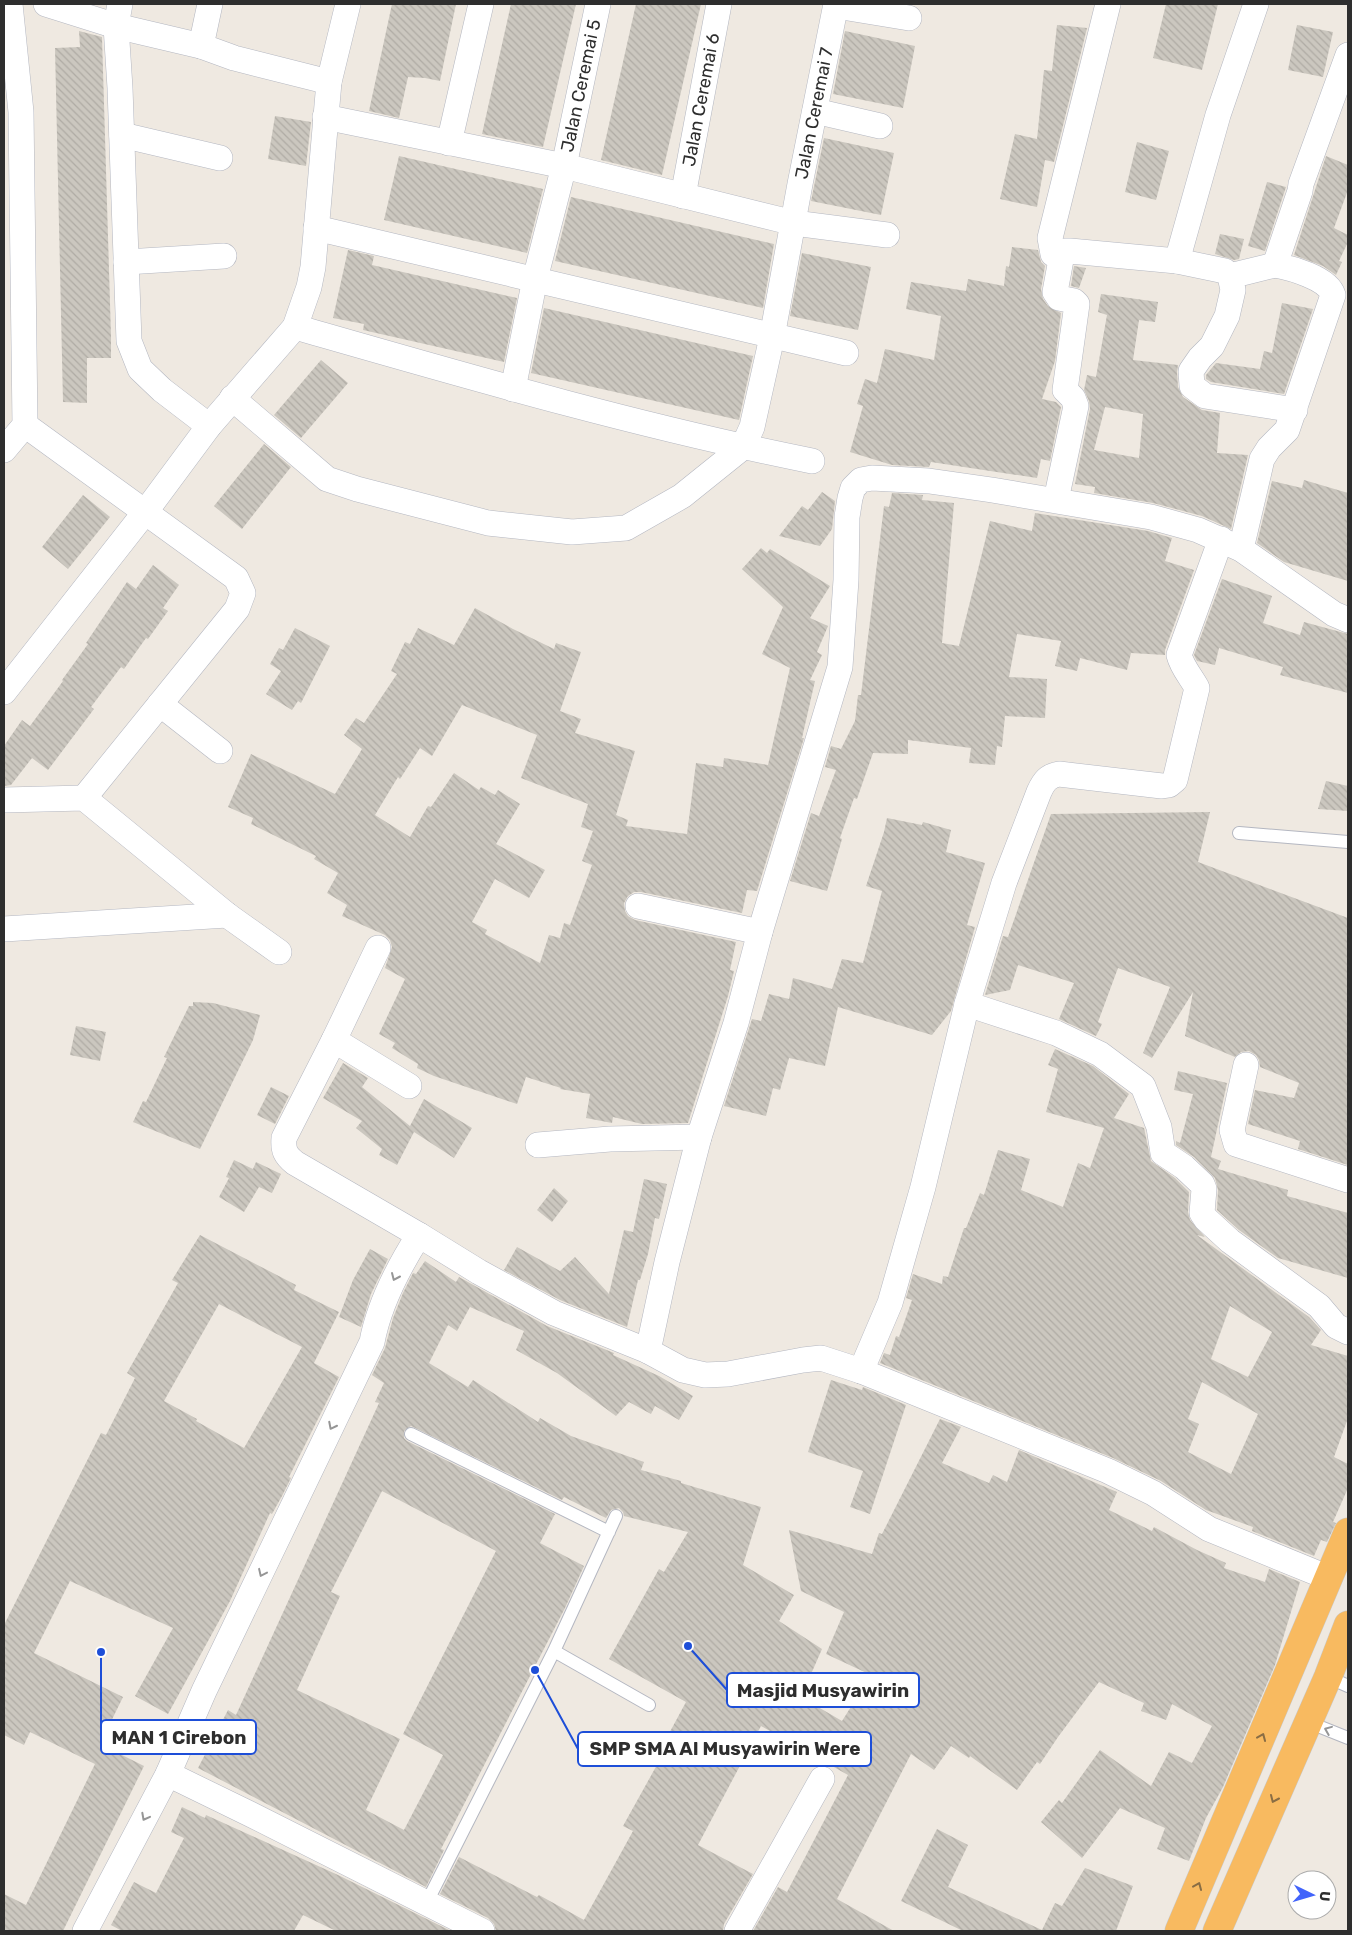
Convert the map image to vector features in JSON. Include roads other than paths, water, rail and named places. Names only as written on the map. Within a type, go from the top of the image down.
[{"type":"highway","points":[[1179,1931],[1348,1532]]},
{"type":"highway","points":[[1216,1931],[1308,1722],[1338,1681],[1348,1626]]},
{"type":"street","points":[[4,450],[25,425],[21,112],[10,4]]},
{"type":"street","points":[[46,4],[118,15],[234,58],[329,82]]},
{"type":"street","points":[[201,46],[210,4]]},
{"type":"street","points":[[4,692],[146,511],[209,426],[295,327],[309,287],[313,266],[329,82],[348,4]]},
{"type":"street","points":[[449,143],[481,4]]},
{"type":"street","name":"Jalan Ceremai 5","points":[[513,389],[535,279],[564,166],[598,4]]},
{"type":"street","name":"Jalan Ceremai 6","points":[[683,196],[719,4]]},
{"type":"street","points":[[1061,259],[1053,254],[1050,238],[1108,4]]},
{"type":"street","points":[[1177,261],[1218,115],[1256,4]]},
{"type":"street","points":[[836,5],[909,18]]},
{"type":"street","name":"Jalan Ceremai 7","points":[[743,447],[752,427],[772,337],[836,5]]},
{"type":"street","points":[[118,15],[129,341],[140,369],[162,390],[209,426]]},
{"type":"street","points":[[1276,265],[1301,184],[1348,56]]},
{"type":"street","points":[[815,110],[880,126]]},
{"type":"street","points":[[325,117],[564,166],[794,223],[887,235]]},
{"type":"street","points":[[122,135],[220,158]]},
{"type":"street","points":[[316,228],[846,353]]},
{"type":"street","points":[[1056,500],[1076,406],[1073,398],[1065,390],[1066,374],[1078,308],[1074,301],[1058,298],[1055,292],[1061,259],[1065,251],[1177,261],[1225,271],[1230,276],[1233,290],[1227,316],[1212,346],[1191,371],[1192,386],[1205,396],[1295,410]]},
{"type":"street","points":[[126,262],[224,256]]},
{"type":"street","points":[[861,1371],[890,1302],[923,1187],[967,1004],[1004,882],[1044,782],[1051,776],[1059,774],[1162,786],[1169,785],[1175,780],[1197,688],[1187,670],[1181,664],[1179,655],[1231,544],[1262,459],[1269,448],[1287,430],[1333,295],[1331,289],[1326,284],[1286,267],[1276,265],[1230,276]]},
{"type":"street","points":[[295,327],[513,389],[743,447],[812,461]]},
{"type":"street","points":[[232,398],[327,479],[357,489],[488,523],[572,532],[618,529],[630,526],[682,496],[743,447]]},
{"type":"street","points":[[25,425],[236,578],[242,593],[237,609],[84,798]]},
{"type":"street","points":[[648,1351],[667,1262],[699,1137],[736,1023],[760,932],[840,667],[846,580],[847,517],[853,488],[861,480],[872,478],[920,480],[1056,500],[1151,517],[1198,530],[1231,544],[1334,614],[1348,620]]},
{"type":"street","points":[[160,704],[220,751]]},
{"type":"street","points":[[4,800],[84,798],[228,915],[279,952]]},
{"type":"street","points":[[638,906],[760,932]]},
{"type":"street","points":[[4,929],[228,915]]},
{"type":"street","points":[[378,948],[284,1138],[283,1148],[287,1157],[295,1163],[479,1272],[554,1313],[648,1351],[683,1370],[706,1375],[728,1374],[821,1358],[861,1371],[1108,1471],[1153,1494],[1209,1529],[1329,1578]]},
{"type":"street","points":[[967,1004],[1056,1033],[1100,1054],[1143,1086],[1159,1127],[1163,1153],[1184,1167],[1202,1184],[1204,1189],[1202,1213],[1206,1219],[1230,1241],[1319,1306],[1336,1326],[1348,1332]]},
{"type":"street","points":[[334,1040],[409,1086]]},
{"type":"street","points":[[1246,1065],[1232,1130],[1236,1144],[1348,1180]]},
{"type":"street","points":[[538,1145],[610,1138],[699,1137]]},
{"type":"street","points":[[85,1931],[168,1774],[204,1692],[372,1342],[376,1324],[403,1261],[419,1235]]},
{"type":"street","points":[[168,1774],[482,1931]]},
{"type":"street","points":[[738,1931],[822,1779]]},
{"type":"lane","points":[[1239,833],[1348,842]]},
{"type":"lane","points":[[411,1434],[609,1532]]},
{"type":"lane","points":[[427,1902],[554,1651],[616,1516]]},
{"type":"lane","points":[[554,1651],[649,1705]]},
{"type":"lane","points":[[1308,1722],[1348,1738]]},
{"type":"place","name":"Masjid Musyawirin","points":[[688,1646]]},
{"type":"place","name":"MAN 1 Cirebon","points":[[101,1652]]},
{"type":"place","name":"SMP SMA Al Musyawirin Were","points":[[535,1670]]}]
